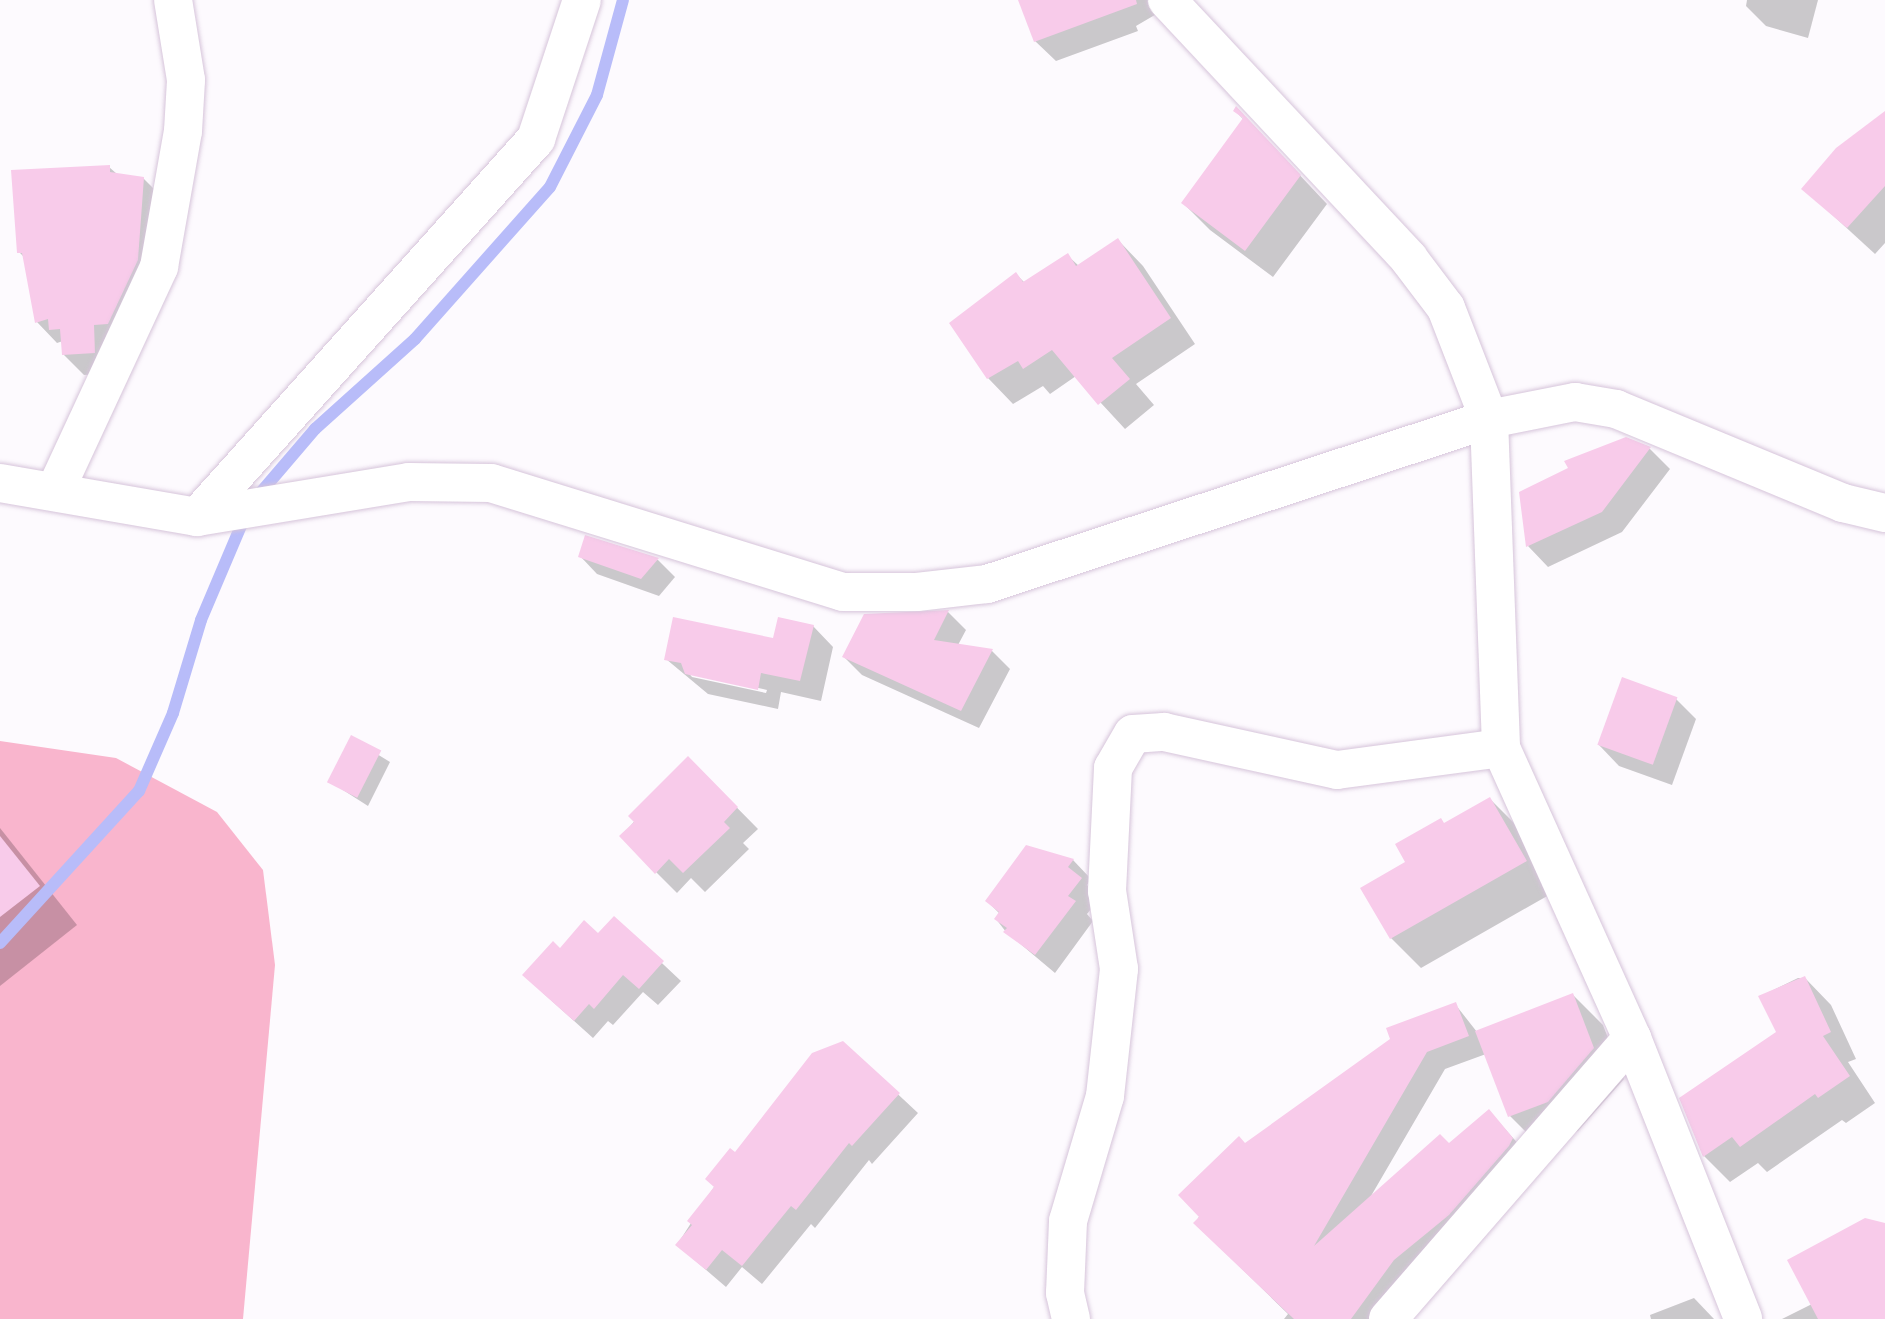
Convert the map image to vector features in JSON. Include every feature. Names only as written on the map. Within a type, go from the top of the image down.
[{"type":"street","points":[[55,489],[159,267],[183,131],[186,80],[173,0]]},
{"type":"street","points":[[197,517],[536,139],[582,0]]},
{"type":"street","points":[[1167,0],[1409,258],[1446,308],[1489,419],[1501,748],[1632,1038],[1743,1319]]},
{"type":"street","points":[[0,482],[55,489],[197,517],[409,482],[491,483],[843,592],[917,592],[987,584],[1489,419],[1575,402],[1616,409],[1843,503],[1885,513]]},
{"type":"street","points":[[1071,1319],[1065,1293],[1068,1221],[1105,1096],[1119,969],[1107,891],[1113,768],[1133,734],[1164,732],[1337,770],[1501,748]]},
{"type":"street","points":[[1388,1319],[1632,1038]]},
{"type":"shaded area","points":[[0,741],[116,758],[217,812],[263,870],[275,965],[243,1319],[0,1319]]},
{"type":"building","points":[[1018,0],[1136,0],[1137,4],[1034,42]]},
{"type":"building","points":[[1236,106],[1301,175],[1245,251],[1181,203],[1243,118],[1233,111]]},
{"type":"building","points":[[1885,111],[1885,186],[1847,228],[1801,189],[1836,148]]},
{"type":"building","points":[[110,165],[110,172],[144,177],[138,260],[108,324],[94,325],[95,353],[62,355],[60,329],[49,330],[48,319],[35,323],[22,253],[17,253],[11,170]]},
{"type":"building","points":[[1118,238],[1171,318],[1112,358],[1130,379],[1098,405],[1052,350],[1023,369],[1018,361],[987,379],[949,323],[1016,272],[1023,282],[1068,253],[1076,266]]},
{"type":"building","points":[[1626,437],[1651,447],[1602,512],[1526,547],[1519,492],[1568,468],[1564,461]]},
{"type":"building","points":[[585,535],[659,558],[641,579],[578,557]]},
{"type":"building","points":[[949,610],[934,640],[993,649],[961,711],[842,657],[864,614]]},
{"type":"building","points":[[673,617],[773,638],[778,617],[814,625],[800,681],[761,673],[758,690],[685,674],[681,663],[664,660]]},
{"type":"building","points":[[1622,677],[1677,697],[1653,765],[1597,745]]},
{"type":"building","points":[[351,735],[381,750],[357,798],[327,782]]},
{"type":"building","points":[[688,756],[738,807],[724,822],[730,828],[683,873],[669,859],[655,874],[619,836],[634,822],[628,816]]},
{"type":"building","points":[[1490,797],[1527,861],[1390,939],[1360,888],[1405,862],[1395,844],[1441,818],[1444,823]]},
{"type":"building","points":[[0,836],[40,886],[0,917]]},
{"type":"building","points":[[1026,845],[1074,859],[1068,867],[1082,878],[1068,896],[1076,901],[1035,955],[1003,932],[1007,928],[994,919],[999,912],[985,901]]},
{"type":"building","points":[[614,916],[664,961],[639,989],[623,975],[594,1009],[589,1004],[574,1021],[522,975],[553,941],[560,948],[584,920],[598,933]]},
{"type":"building","points":[[1805,976],[1831,1032],[1823,1036],[1850,1076],[1818,1098],[1815,1094],[1740,1147],[1732,1137],[1703,1157],[1679,1098],[1776,1032],[1758,996]]},
{"type":"building","points":[[1573,993],[1594,1048],[1548,1102],[1508,1117],[1475,1031]]},
{"type":"building","points":[[1456,1002],[1469,1036],[1427,1052],[1314,1246],[1440,1134],[1449,1143],[1489,1109],[1513,1138],[1509,1146],[1449,1215],[1394,1260],[1351,1319],[1294,1319],[1193,1223],[1199,1217],[1178,1195],[1239,1136],[1245,1143],[1390,1039],[1386,1028]]},
{"type":"building","points":[[843,1041],[900,1093],[852,1146],[849,1143],[796,1210],[791,1206],[742,1266],[722,1250],[706,1270],[675,1245],[692,1225],[687,1221],[714,1187],[705,1179],[730,1148],[735,1152],[812,1053]]},
{"type":"building","points":[[1865,1218],[1885,1223],[1885,1319],[1818,1319],[1787,1260]]},
{"type":"waterway","points":[[256,498],[315,429],[415,339],[550,187],[597,95],[623,0]]},
{"type":"waterway","points":[[0,943],[139,791],[173,713],[201,620],[246,514]]}]
